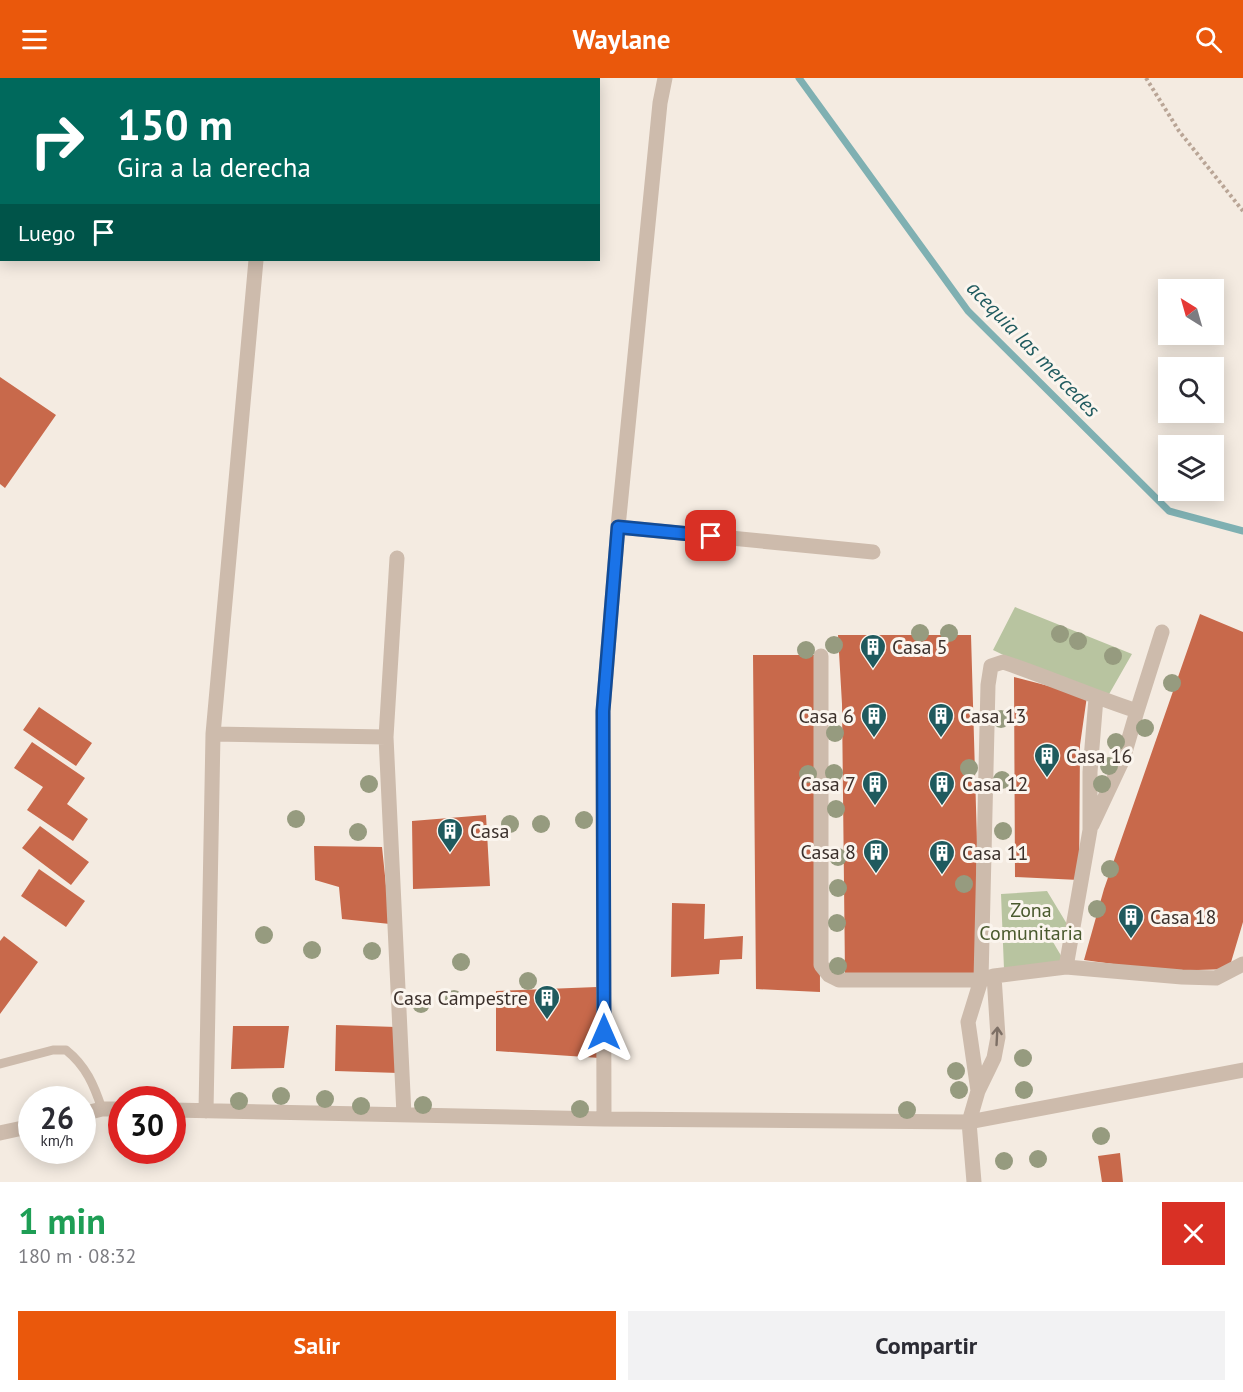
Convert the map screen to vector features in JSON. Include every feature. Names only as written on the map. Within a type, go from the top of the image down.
[{"type":"street","points":[[604,1119],[603,711],[618,527],[660,103],[665,78]]},
{"type":"street","points":[[206,1111],[213,734],[256,261]]},
{"type":"street","points":[[618,527],[873,552]]},
{"type":"street","points":[[397,558],[386,737],[404,1115]]},
{"type":"street","points":[[1090,830],[1124,759],[1162,632]]},
{"type":"street","points":[[821,656],[821,965],[829,975],[839,980],[988,978],[1066,967],[1216,978],[1243,964]]},
{"type":"street","points":[[974,1182],[969,1122],[978,1091],[994,1058],[998,1037],[988,978],[988,685],[992,666],[1003,662],[1058,680],[1096,698],[1137,711]]},
{"type":"street","points":[[1066,967],[1090,830],[1090,772],[1096,698]]},
{"type":"street","points":[[213,734],[386,737]]},
{"type":"street","points":[[978,1091],[968,1022],[988,978]]},
{"type":"street","points":[[186,1110],[604,1119],[969,1122],[1243,1070]]},
{"type":"street","points":[[96,1110],[108,1109]]},
{"type":"street","points":[[0,1133],[18,1129]]},
{"type":"lane","points":[[0,1064],[53,1050],[66,1050],[76,1058],[91,1078],[102,1109]]},
{"type":"path","points":[[1146,78],[1179,131],[1243,211]]},
{"type":"green space","points":[[1015,607],[1132,654],[1104,703],[993,650]]},
{"type":"green space","name":"Zona Comunitaria","points":[[1047,891],[1070,929],[1053,942],[1063,959],[1058,966],[1004,969],[1001,894]]},
{"type":"building","points":[[0,377],[56,415],[5,488],[0,484]]},
{"type":"building","points":[[1200,614],[1243,632],[1243,922],[1229,969],[1164,971],[1084,960],[1104,889]]},
{"type":"building","points":[[838,635],[971,635],[977,842],[975,976],[845,974],[842,704]]},
{"type":"building","points":[[753,655],[819,655],[820,992],[756,989]]},
{"type":"building","points":[[1014,677],[1087,696],[1080,745],[1079,880],[1015,877]]},
{"type":"building","points":[[39,707],[92,743],[76,766],[23,730]]},
{"type":"building","points":[[32,742],[85,778],[67,804],[88,819],[73,841],[27,810],[43,787],[14,768]]},
{"type":"building","name":"Casa","points":[[486,815],[490,886],[413,889],[412,821]]},
{"type":"building","points":[[40,826],[89,862],[71,885],[22,848]]},
{"type":"building","points":[[314,846],[382,847],[390,924],[342,919],[339,887],[315,880]]},
{"type":"building","points":[[39,869],[85,901],[66,927],[21,896]]},
{"type":"building","points":[[672,903],[705,904],[704,939],[743,936],[742,959],[720,960],[719,974],[671,977]]},
{"type":"building","points":[[4,936],[38,962],[0,1014],[0,941]]},
{"type":"building","name":"Casa Campestre","points":[[597,987],[600,1058],[496,1051],[496,991]]},
{"type":"building","points":[[336,1025],[396,1027],[399,1073],[335,1071]]},
{"type":"building","points":[[233,1026],[289,1026],[284,1068],[231,1069]]},
{"type":"building","points":[[1120,1153],[1123,1182],[1102,1182],[1098,1156]]},
{"type":"waterway","name":"acequia las mercedes","points":[[799,78],[968,311],[1169,511],[1243,531]]},
{"type":"place","name":"Casa 5","points":[[873,670]]},
{"type":"place","name":"Casa 6","points":[[874,739]]},
{"type":"place","name":"Casa 13","points":[[941,739]]},
{"type":"place","name":"Casa 16","points":[[1047,779]]},
{"type":"place","name":"Casa 7","points":[[875,807]]},
{"type":"place","name":"Casa 12","points":[[942,807]]},
{"type":"place","name":"Casa","points":[[450,854]]},
{"type":"place","name":"Casa 8","points":[[876,875]]},
{"type":"place","name":"Casa 11","points":[[942,876]]},
{"type":"place","name":"Casa 18","points":[[1131,940]]},
{"type":"place","name":"Casa Campestre","points":[[547,1021]]},
{"type":"route","points":[[604,1032],[603,711],[618,527],[711,536]]}]
